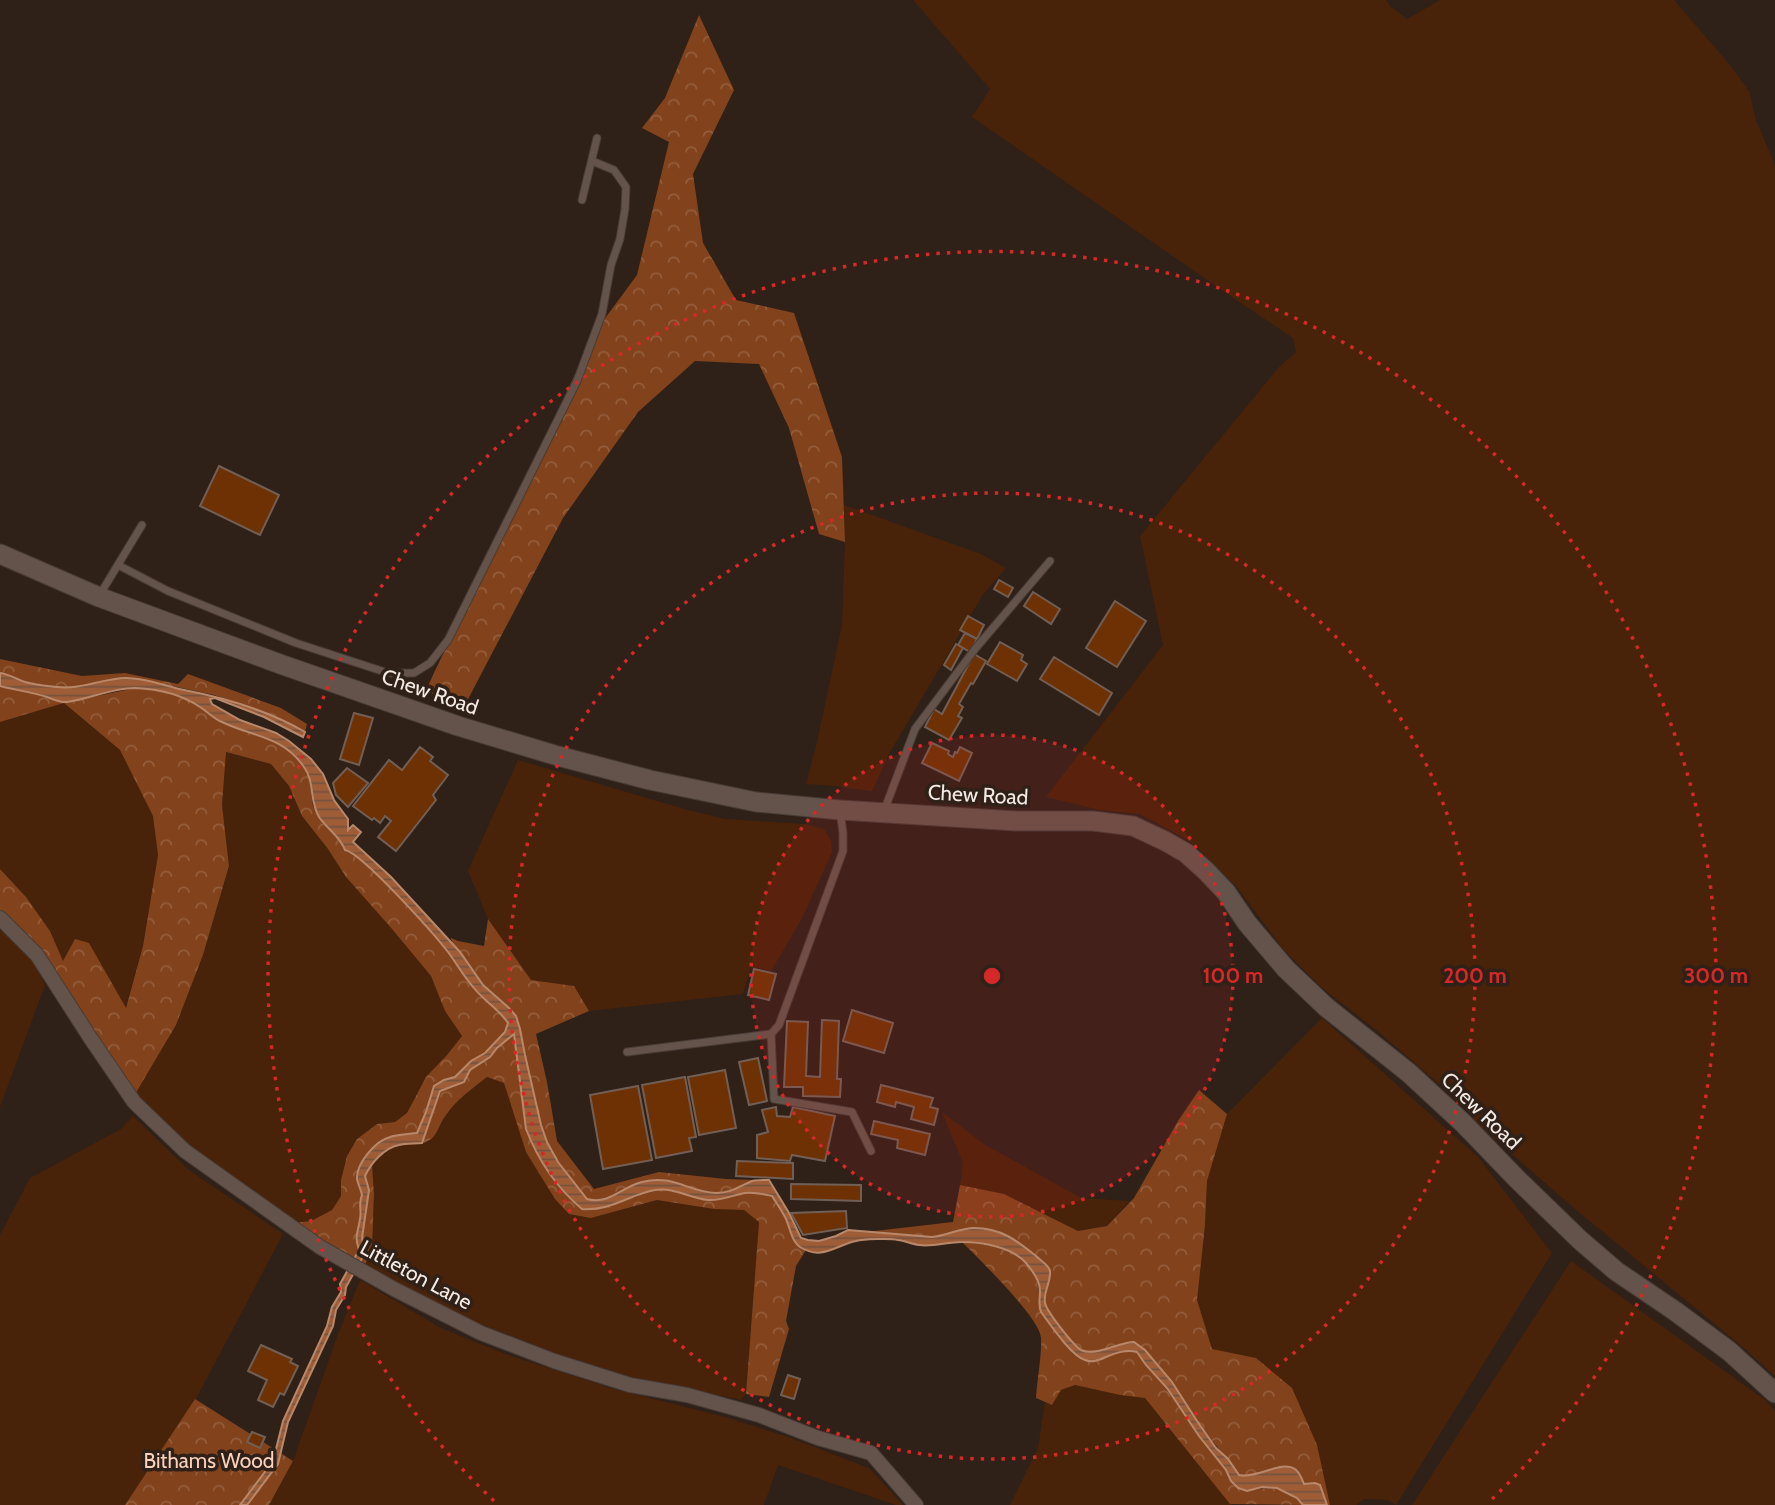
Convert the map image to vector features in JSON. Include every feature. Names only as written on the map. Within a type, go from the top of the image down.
[{"type":"main road","name":"Chew Road","points":[[0,554],[99,597],[279,664],[506,742],[650,780],[756,802],[840,810],[1016,821],[1093,821],[1133,826],[1165,841],[1186,853],[1226,892],[1247,923],[1286,969],[1326,1007],[1409,1073],[1580,1240],[1616,1271],[1729,1351],[1775,1393]]},
{"type":"street","name":"Littleton Lane","points":[[0,918],[37,955],[134,1102],[185,1152],[320,1247],[481,1334],[630,1385],[687,1395],[759,1415],[818,1438],[871,1453],[916,1505]]},
{"type":"lane","points":[[582,200],[597,138]]},
{"type":"lane","points":[[118,565],[193,602],[296,643],[388,673],[414,673],[430,663],[448,640],[577,381],[602,314],[611,265],[620,239],[625,209],[625,187],[614,170],[592,161]]},
{"type":"lane","points":[[99,597],[142,525]]},
{"type":"lane","points":[[884,812],[915,729],[975,649],[1050,561]]},
{"type":"lane","points":[[627,1052],[771,1034],[779,1025],[842,851],[840,810]]},
{"type":"lane","points":[[771,1034],[774,1099],[852,1112],[871,1151]]},
{"type":"shaded area","points":[[913,0],[1386,0],[1407,19],[1440,0],[1674,0],[1749,91],[1756,120],[1775,165],[1775,1376],[1575,1209],[1480,1126],[1450,1093],[1322,988],[1283,949],[1236,886],[1190,841],[1140,814],[1100,810],[1046,797],[1163,645],[1140,536],[1279,367],[1296,352],[1293,338],[972,117],[990,89]]},
{"type":"shaded area","points":[[844,505],[981,554],[1006,568],[982,596],[889,754],[872,791],[806,784],[842,625]]},
{"type":"shaded area","points":[[0,673],[33,684],[66,687],[126,678],[141,679],[215,697],[246,706],[305,732],[303,737],[264,717],[215,698],[210,699],[212,704],[240,720],[276,733],[311,759],[323,774],[334,800],[348,819],[348,830],[353,825],[361,832],[353,842],[391,877],[460,952],[483,985],[516,1016],[547,1142],[558,1162],[587,1199],[602,1200],[635,1184],[653,1180],[721,1193],[752,1181],[769,1180],[801,1238],[808,1240],[819,1241],[848,1230],[932,1237],[974,1228],[992,1230],[1008,1236],[1048,1267],[1050,1275],[1045,1303],[1055,1321],[1081,1350],[1100,1351],[1134,1342],[1145,1350],[1172,1382],[1216,1448],[1239,1475],[1290,1467],[1298,1472],[1304,1484],[1320,1485],[1327,1505],[1303,1505],[1297,1498],[1277,1488],[1262,1487],[1247,1491],[1238,1488],[1167,1388],[1137,1352],[1121,1352],[1090,1361],[1080,1358],[1068,1347],[1041,1312],[1040,1288],[1033,1273],[1026,1263],[1005,1249],[970,1242],[916,1245],[883,1239],[856,1241],[815,1253],[795,1242],[786,1219],[772,1196],[756,1193],[708,1200],[669,1190],[655,1190],[602,1208],[582,1209],[549,1173],[526,1129],[514,1034],[490,1057],[470,1070],[464,1082],[440,1091],[422,1143],[402,1144],[388,1149],[374,1161],[365,1176],[369,1190],[362,1238],[365,1253],[346,1287],[345,1295],[336,1310],[333,1326],[288,1422],[278,1464],[247,1505],[240,1505],[273,1461],[283,1421],[327,1326],[332,1307],[341,1292],[340,1284],[359,1250],[357,1237],[362,1195],[357,1179],[363,1160],[384,1139],[417,1133],[434,1086],[455,1077],[471,1061],[485,1053],[505,1032],[508,1023],[478,993],[448,952],[398,895],[366,865],[345,850],[319,817],[307,773],[287,749],[267,738],[219,721],[193,702],[169,693],[126,688],[62,702],[0,686]]},
{"type":"shaded area","points":[[64,703],[120,750],[153,816],[158,855],[143,946],[125,1009],[89,943],[63,962],[50,931],[26,897],[0,869],[0,722]]},
{"type":"shaded area","points":[[225,752],[271,764],[289,786],[302,816],[346,877],[431,976],[445,1011],[462,1036],[415,1096],[408,1113],[395,1122],[377,1124],[357,1139],[347,1156],[341,1180],[341,1196],[332,1210],[311,1221],[293,1223],[208,1163],[134,1096],[176,1025],[203,955],[229,867],[222,805]]},
{"type":"shaded area","points":[[518,760],[725,819],[804,824],[824,829],[831,841],[832,852],[802,918],[771,971],[751,967],[743,994],[589,1011],[574,986],[531,980],[488,919],[468,871]]},
{"type":"shaded area","points":[[0,928],[31,957],[45,985],[0,1107]]},
{"type":"shaded area","points":[[1322,1018],[1478,1157],[1552,1253],[1396,1505],[1388,1500],[1364,1499],[1356,1505],[1330,1505],[1324,1479],[1256,1358],[1212,1349],[1196,1300],[1207,1181],[1227,1114]]},
{"type":"shaded area","points":[[487,1077],[504,1083],[515,1115],[591,1218],[657,1200],[714,1209],[744,1210],[759,1221],[746,1394],[741,1400],[631,1377],[555,1353],[468,1319],[365,1265],[372,1249],[372,1165],[389,1148],[407,1143],[429,1142],[447,1112]]},
{"type":"shaded area","points":[[942,1112],[985,1145],[1081,1198],[1130,1201],[1107,1226],[1078,1231],[1004,1194],[960,1185],[963,1163]]},
{"type":"shaded area","points":[[133,1116],[189,1170],[283,1234],[196,1399],[125,1505],[0,1505],[0,1235],[30,1178],[121,1129]]},
{"type":"shaded area","points":[[1571,1261],[1765,1400],[1775,1411],[1775,1505],[1412,1505]]},
{"type":"shaded area","points":[[360,1280],[441,1328],[505,1354],[614,1389],[729,1418],[869,1468],[903,1505],[896,1505],[778,1465],[764,1505],[269,1505],[293,1461]]},
{"type":"shaded area","points":[[1075,1385],[1145,1398],[1232,1505],[1010,1505],[1038,1448],[1045,1402],[1052,1405],[1061,1390]]},
{"type":"green space","points":[[699,15],[734,90],[693,174],[703,243],[736,300],[794,313],[842,457],[845,542],[819,534],[789,428],[759,364],[695,361],[638,412],[563,518],[466,703],[425,692],[595,332],[637,275],[669,142],[642,128],[665,98]]},
{"type":"green space","points":[[0,659],[82,676],[125,673],[178,684],[188,674],[281,708],[307,724],[305,732],[265,712],[214,695],[123,678],[78,687],[25,682],[0,673]]},
{"type":"green space","points":[[0,686],[47,697],[64,703],[0,722]]},
{"type":"green space","points":[[135,688],[159,690],[185,698],[245,732],[271,739],[291,751],[303,764],[309,776],[313,806],[326,826],[340,838],[344,849],[362,860],[381,878],[436,937],[508,1023],[505,1032],[485,1053],[471,1061],[455,1077],[435,1084],[417,1133],[389,1137],[363,1160],[357,1178],[362,1195],[357,1237],[359,1250],[353,1260],[293,1223],[311,1221],[332,1210],[341,1196],[341,1180],[347,1156],[357,1139],[377,1124],[395,1122],[407,1113],[426,1077],[462,1036],[445,1011],[431,976],[346,877],[302,816],[289,786],[271,764],[226,752],[222,805],[229,866],[203,955],[176,1025],[134,1096],[39,947],[0,911],[0,869],[26,897],[50,931],[63,961],[75,939],[89,943],[126,1008],[143,946],[158,855],[153,816],[120,750],[64,703]]},
{"type":"green space","points":[[488,919],[531,980],[574,986],[589,1011],[536,1034],[557,1141],[594,1189],[659,1172],[755,1180],[731,1190],[709,1193],[669,1181],[654,1180],[640,1183],[603,1201],[587,1199],[558,1162],[547,1142],[520,1029],[509,1008],[483,985],[453,944],[451,938],[484,946]]},
{"type":"green space","points":[[514,1034],[520,1071],[558,1186],[582,1209],[665,1189],[718,1200],[747,1193],[772,1196],[797,1245],[806,1250],[796,1266],[786,1321],[789,1329],[769,1397],[746,1394],[759,1222],[744,1210],[714,1209],[657,1200],[591,1218],[569,1214],[555,1199],[526,1152],[504,1083],[487,1077],[455,1104],[434,1136],[422,1143],[440,1091],[464,1082],[470,1070],[490,1057]]},
{"type":"green space","points":[[1199,1090],[1227,1114],[1207,1181],[1197,1300],[1212,1349],[1256,1358],[1292,1388],[1317,1445],[1330,1505],[1327,1505],[1320,1485],[1304,1484],[1298,1472],[1286,1466],[1251,1476],[1239,1475],[1197,1421],[1172,1382],[1145,1350],[1134,1342],[1096,1352],[1082,1350],[1075,1345],[1045,1303],[1049,1278],[1047,1265],[1012,1242],[992,1232],[975,1228],[932,1237],[866,1232],[953,1222],[960,1185],[1004,1194],[1078,1231],[1107,1226],[1134,1198]]},
{"type":"green space","points":[[372,1165],[372,1249],[365,1265],[360,1263],[365,1253],[362,1238],[369,1191],[365,1176]]},
{"type":"green space","points":[[962,1242],[1006,1250],[1027,1264],[1035,1275],[1039,1289],[1039,1306],[1059,1337],[1078,1358],[1092,1361],[1121,1352],[1137,1352],[1167,1388],[1226,1470],[1231,1481],[1247,1491],[1270,1488],[1284,1491],[1303,1505],[1230,1504],[1145,1398],[1075,1385],[1061,1390],[1052,1405],[1036,1398],[1041,1344],[1038,1329],[1007,1288]]},
{"type":"green space","name":"Bithams Wood","points":[[195,1399],[293,1461],[269,1505],[125,1505]]},
{"type":"building","points":[[219,466],[279,495],[260,535],[200,506]]},
{"type":"building","points":[[999,580],[1013,588],[1008,597],[994,589]]},
{"type":"building","points":[[1033,592],[1060,609],[1051,624],[1024,606]]},
{"type":"building","points":[[1115,601],[1146,621],[1117,667],[1086,648]]},
{"type":"building","points":[[968,616],[984,625],[977,639],[960,630]]},
{"type":"building","points":[[965,633],[977,639],[970,652],[958,645]]},
{"type":"building","points":[[1000,642],[1023,655],[1021,660],[1027,664],[1017,681],[987,664]]},
{"type":"building","points":[[956,644],[963,648],[951,670],[944,665]]},
{"type":"building","points":[[974,654],[986,661],[959,704],[963,707],[958,716],[962,718],[949,740],[925,727],[934,709],[942,714]]},
{"type":"building","points":[[1054,657],[1112,693],[1099,715],[1040,679]]},
{"type":"building","points":[[354,713],[373,718],[359,765],[340,759]]},
{"type":"building","points":[[932,743],[949,751],[948,754],[953,757],[960,747],[972,753],[959,781],[922,763]]},
{"type":"building","points":[[420,747],[433,757],[430,761],[448,775],[433,795],[436,800],[396,851],[378,837],[391,821],[385,816],[380,823],[374,818],[372,820],[353,806],[389,760],[402,770]]},
{"type":"building","points":[[347,768],[368,783],[348,807],[336,795],[333,783]]},
{"type":"building","points":[[754,969],[776,974],[769,1000],[748,995]]},
{"type":"building","points":[[852,1010],[893,1023],[884,1053],[843,1041]]},
{"type":"building","points":[[822,1020],[839,1021],[837,1079],[841,1079],[840,1097],[803,1096],[803,1087],[784,1087],[787,1021],[808,1022],[806,1076],[820,1077]]},
{"type":"building","points":[[758,1058],[767,1101],[749,1105],[739,1062]]},
{"type":"building","points":[[725,1070],[736,1128],[699,1135],[688,1077]]},
{"type":"building","points":[[685,1077],[696,1137],[689,1138],[692,1151],[656,1158],[642,1085]]},
{"type":"building","points":[[881,1085],[933,1098],[930,1107],[938,1109],[934,1125],[911,1119],[914,1107],[896,1102],[895,1107],[877,1102]]},
{"type":"building","points":[[638,1086],[652,1160],[603,1169],[590,1095]]},
{"type":"building","points":[[776,1107],[777,1116],[790,1117],[793,1107],[835,1116],[825,1161],[792,1155],[790,1161],[757,1158],[757,1135],[768,1132],[762,1110]]},
{"type":"building","points":[[874,1121],[930,1134],[925,1155],[897,1148],[898,1140],[871,1134]]},
{"type":"building","points":[[737,1161],[793,1163],[793,1179],[736,1176]]},
{"type":"building","points":[[791,1184],[861,1185],[861,1201],[791,1199]]},
{"type":"building","points":[[846,1211],[847,1228],[803,1235],[791,1213]]},
{"type":"building","points":[[261,1345],[292,1359],[290,1362],[298,1366],[284,1395],[280,1393],[273,1407],[258,1400],[267,1380],[248,1371]]},
{"type":"building","points":[[788,1375],[800,1379],[794,1399],[781,1395]]},
{"type":"building","points":[[252,1432],[265,1437],[260,1448],[247,1442]]}]
